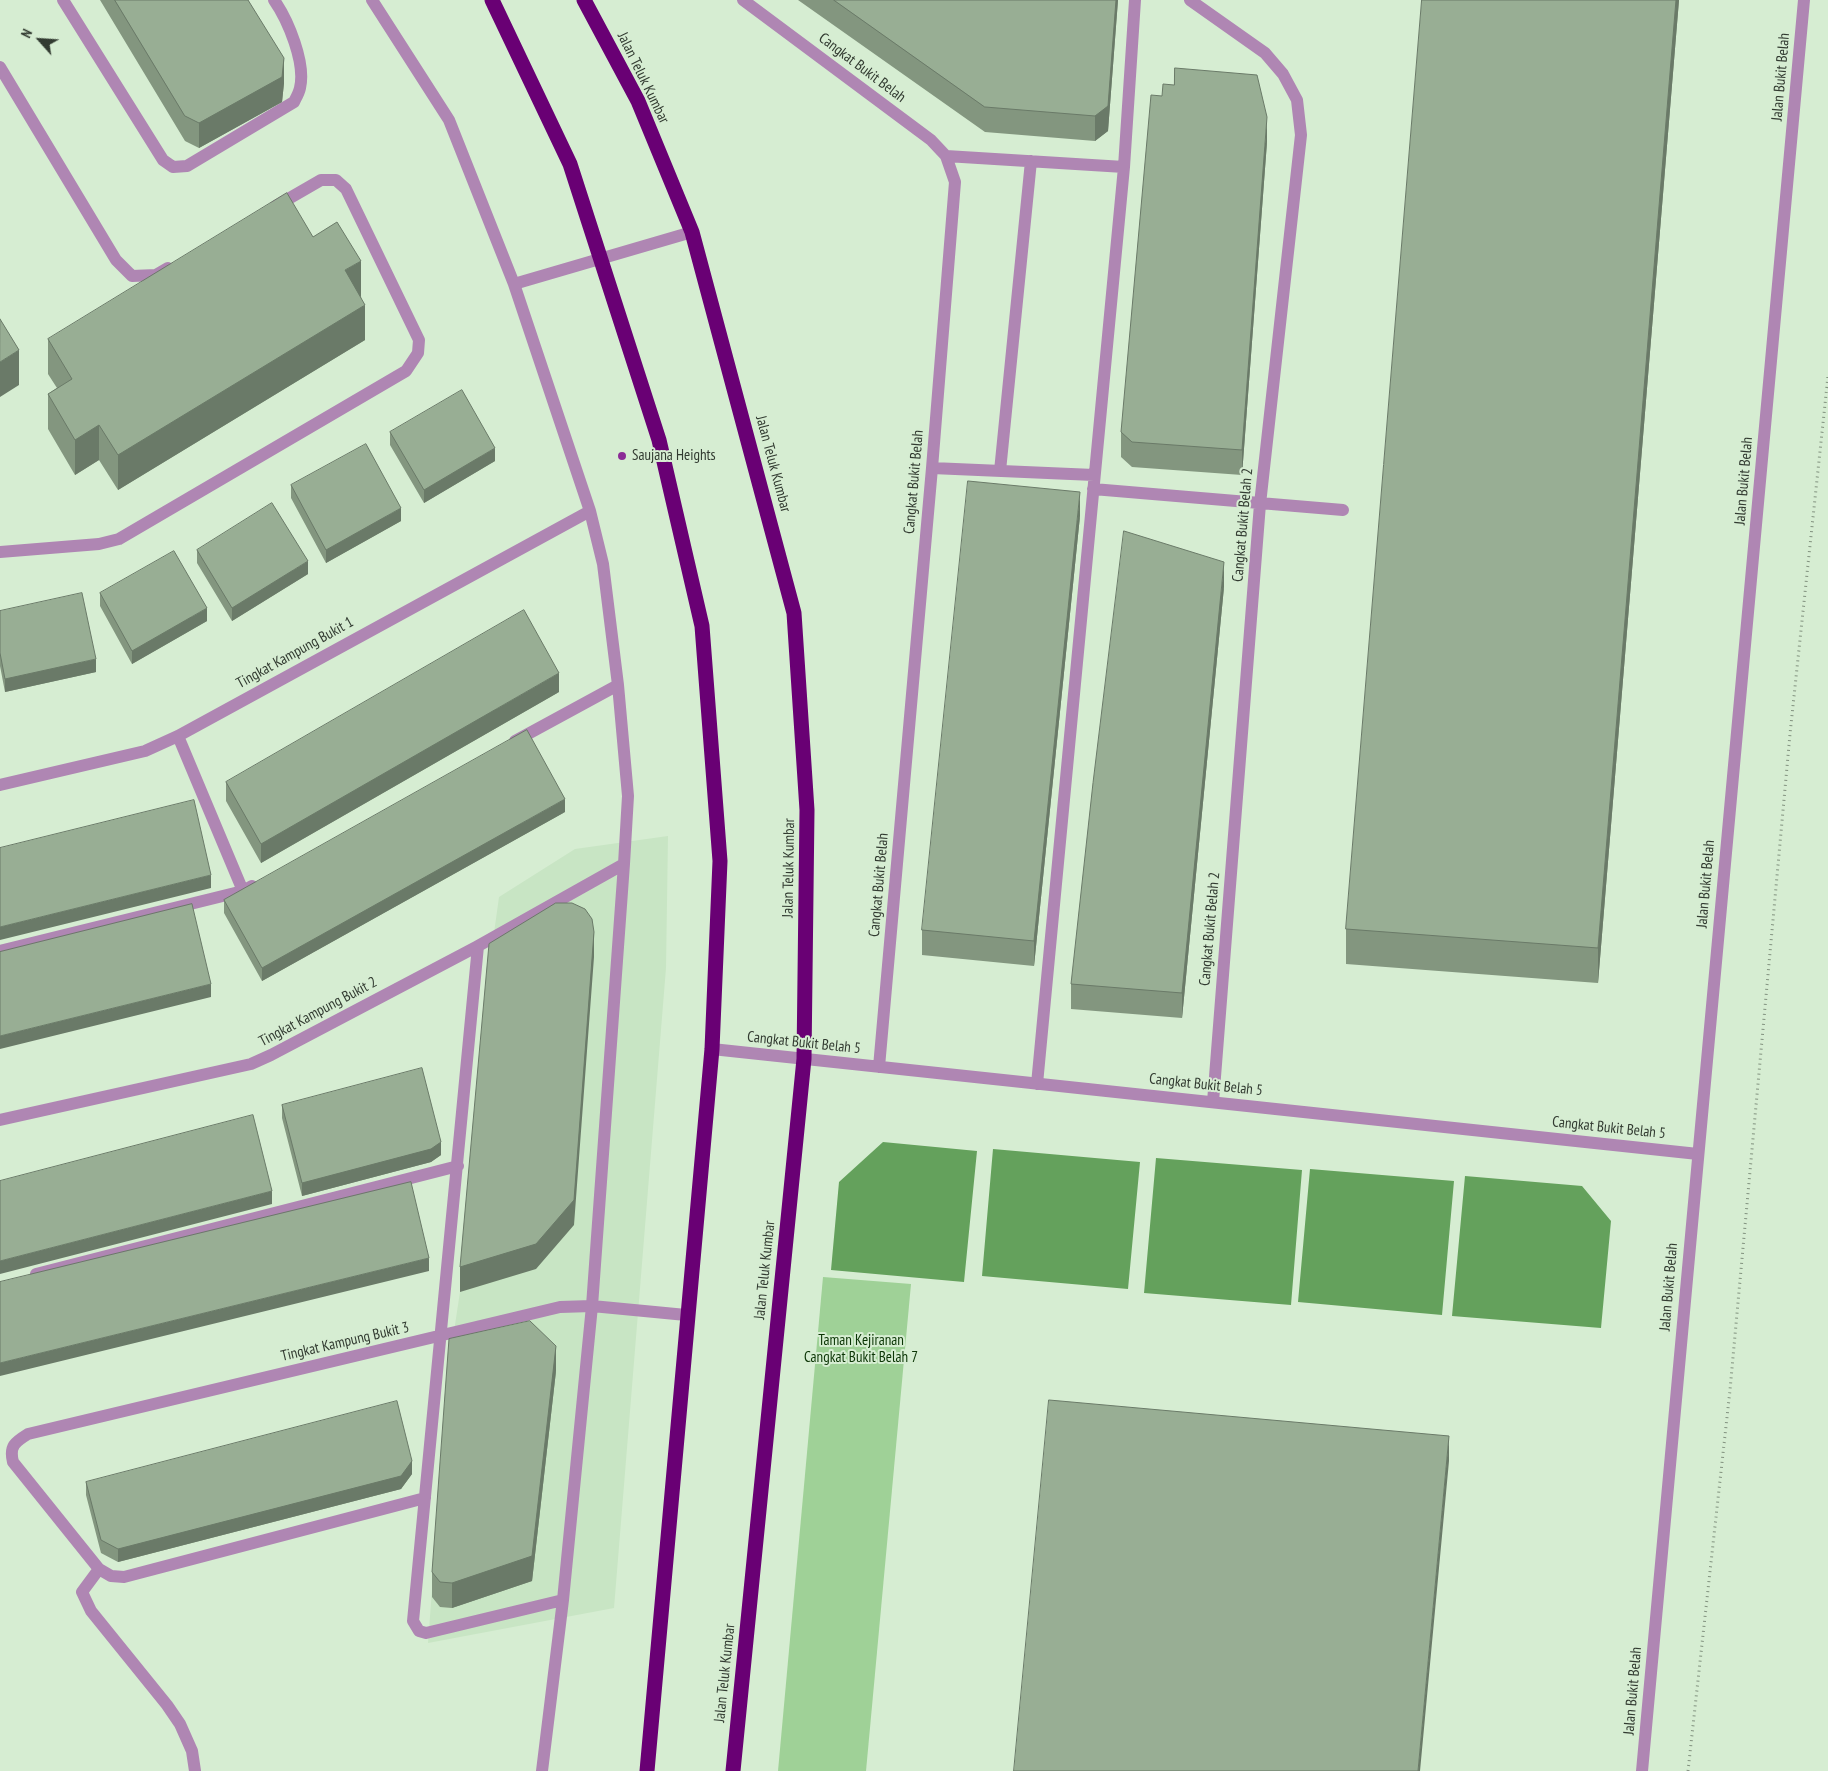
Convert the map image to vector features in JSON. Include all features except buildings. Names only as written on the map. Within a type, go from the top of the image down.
[{"type":"highway","points":[[492,0],[570,164],[659,440],[702,626],[720,861],[712,1049],[686,1315],[647,1771]]},
{"type":"highway","name":"Jalan Teluk Kumbar","points":[[584,0],[638,101],[692,232],[794,613],[807,810],[804,1058],[732,1771]]},
{"type":"street","points":[[63,0],[162,160],[173,167],[187,166],[294,102],[300,88],[301,72],[292,33],[283,13],[274,0]]},
{"type":"street","points":[[372,0],[449,120],[514,284],[590,511],[603,564],[618,685],[628,796],[624,864],[592,1306],[563,1600],[542,1771]]},
{"type":"street","name":"Cangkat Bukit Belah","points":[[743,0],[931,140],[946,156],[955,182],[932,468],[879,1067]]},
{"type":"street","points":[[1037,1084],[1124,167],[1135,0]]},
{"type":"street","name":"Cangkat Bukit Belah 2","points":[[1190,0],[1265,53],[1283,74],[1297,100],[1301,135],[1260,504],[1213,1102]]},
{"type":"street","name":"Jalan Bukit Belah","points":[[1642,1771],[1804,0]]},
{"type":"street","points":[[0,67],[116,260],[132,276],[156,275],[182,260]]},
{"type":"street","points":[[946,156],[1124,167]]},
{"type":"street","points":[[1000,471],[1031,161]]},
{"type":"street","points":[[0,552],[99,544],[119,538],[406,372],[418,353],[419,340],[346,189],[336,180],[320,180],[269,210]]},
{"type":"street","points":[[514,284],[692,232]]},
{"type":"street","points":[[932,468],[1094,475]]},
{"type":"street","points":[[1093,489],[1343,510]]},
{"type":"street","name":"Tingkat Kampung Bukit 1","points":[[0,785],[145,751],[178,736],[590,511]]},
{"type":"street","points":[[505,747],[618,685]]},
{"type":"street","points":[[178,736],[243,891]]},
{"type":"street","name":"Tingkat Kampung Bukit 2","points":[[0,1120],[251,1064],[478,946],[624,864]]},
{"type":"street","points":[[0,951],[243,891],[260,881]]},
{"type":"street","points":[[478,946],[413,1622],[419,1630],[426,1633],[563,1600]]},
{"type":"street","name":"Cangkat Bukit Belah 5","points":[[712,1049],[1698,1154]]},
{"type":"street","points":[[19,1278],[458,1166]]},
{"type":"street","name":"Tingkat Kampung Bukit 3","points":[[99,1570],[13,1462],[11,1452],[16,1442],[28,1434],[560,1307],[592,1306],[686,1315]]},
{"type":"street","points":[[195,1771],[192,1751],[180,1724],[167,1705],[91,1611],[82,1592],[99,1570],[111,1576],[124,1577],[425,1498]]},
{"type":"path","points":[[1688,1771],[1730,1390],[1790,734],[1828,376]]},
{"type":"shaded area","points":[[668,836],[666,968],[614,1608],[428,1643],[449,1364],[460,1292],[489,969],[499,897],[575,849]]},
{"type":"shaded area","points":[[883,1142],[977,1151],[964,1282],[831,1270],[839,1182]]},
{"type":"shaded area","points":[[993,1149],[1140,1162],[1128,1289],[982,1276]]},
{"type":"shaded area","points":[[1156,1158],[1302,1170],[1291,1305],[1144,1293]]},
{"type":"shaded area","points":[[1310,1169],[1454,1181],[1442,1315],[1298,1302]]},
{"type":"shaded area","points":[[1465,1176],[1582,1186],[1611,1221],[1601,1328],[1452,1316]]},
{"type":"green space","name":"Taman Kejiranan Cangkat Bukit Belah 7","points":[[823,1277],[911,1284],[866,1771],[778,1771]]},
{"type":"place","name":"Saujana Heights","points":[[622,456]]}]
